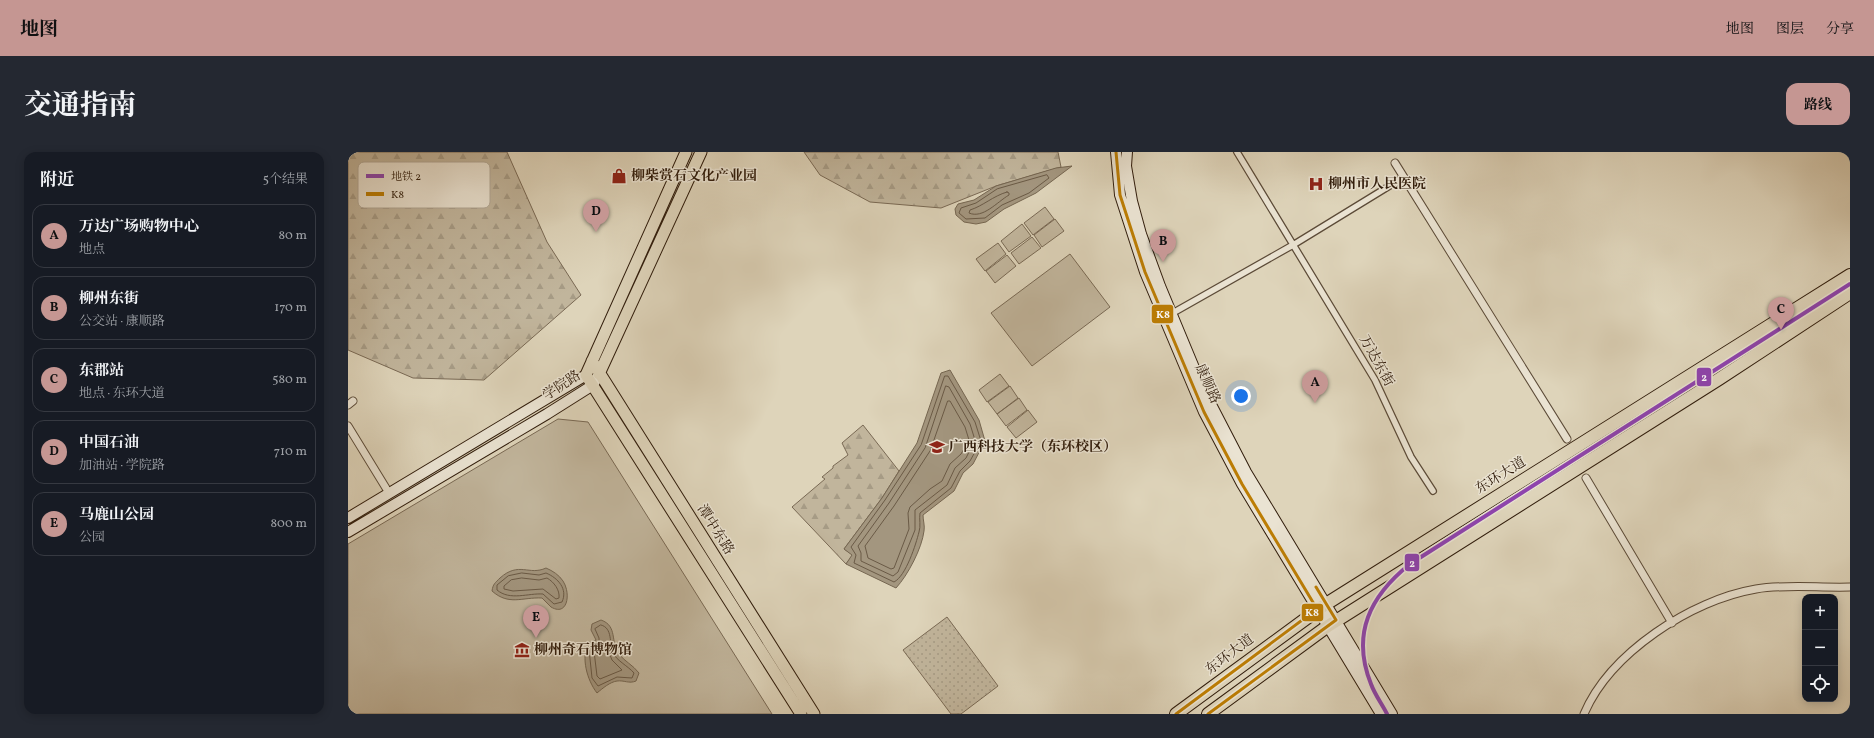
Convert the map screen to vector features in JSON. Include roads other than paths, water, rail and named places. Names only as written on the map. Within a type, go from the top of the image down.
[{"type":"highway","name":"东环大道","points":[[1176,714],[1322,606],[1850,275]]},
{"type":"highway","points":[[1208,714],[1332,623],[1719,379],[1850,293]]},
{"type":"main road","name":"学院路","points":[[348,518],[586,375],[686,152]]},
{"type":"main road","name":"学院路","points":[[348,532],[547,414],[593,385],[701,152]]},
{"type":"main road","name":"康顺路","points":[[1116,152],[1120,195],[1142,265],[1204,412],[1242,484],[1322,606]]},
{"type":"main road","name":"康顺路","points":[[1127,152],[1126,166],[1138,221],[1171,314],[1202,387],[1246,472],[1322,606]]},
{"type":"main road","name":"潭中东路","points":[[592,362],[814,714]]},
{"type":"main road","name":"潭中东路","points":[[586,375],[801,714]]},
{"type":"main road","points":[[1322,606],[1380,714]]},
{"type":"main road","points":[[1332,623],[1392,714]]},
{"type":"street","name":"万达东街","points":[[1237,152],[1375,380],[1402,440],[1433,491]]},
{"type":"street","points":[[1395,163],[1567,439]]},
{"type":"street","points":[[1171,314],[1293,245],[1404,177]]},
{"type":"street","points":[[348,426],[389,493]]},
{"type":"street","points":[[1586,478],[1672,623]]},
{"type":"street","points":[[1584,714],[1590,700],[1623,658],[1648,638],[1692,611],[1726,596],[1756,589],[1850,587]]},
{"type":"water","points":[[1072,166],[1036,193],[1004,209],[986,222],[976,224],[964,222],[956,215],[955,209],[958,204],[974,200],[996,186],[1056,168]]},
{"type":"water","points":[[950,370],[979,420],[985,441],[973,464],[963,473],[954,491],[923,515],[923,538],[910,569],[896,588],[846,564],[852,555],[844,549],[882,498],[917,443],[941,373]]},
{"type":"water","points":[[546,568],[558,575],[565,586],[567,597],[564,606],[561,609],[551,607],[542,598],[510,600],[498,596],[492,591],[494,585],[500,578],[513,570],[518,569],[534,571]]},
{"type":"water","points":[[601,620],[610,626],[616,649],[619,654],[639,673],[636,681],[614,682],[597,693],[590,682],[586,669],[585,655],[588,643],[596,640],[591,630],[592,624]]},
{"type":"metro line","name":"2","points":[[1387,714],[1373,688],[1365,666],[1363,649],[1364,632],[1368,617],[1375,603],[1384,589],[1396,576],[1410,564],[1850,284]]},
{"type":"place","name":"柳柴赏石文化产业园","points":[[619,176]]},
{"type":"place","name":"柳州市人民医院","points":[[1316,184]]},
{"type":"place","name":"中国石油","points":[[596,232]]},
{"type":"place","name":"柳州东街","points":[[1163,262]]},
{"type":"place","name":"东郡站","points":[[1781,330]]},
{"type":"place","name":"万达广场购物中心","points":[[1315,403]]},
{"type":"place","name":"广西科技大学（东环校区）","points":[[937,447]]},
{"type":"place","name":"马鹿山公园","points":[[536,638]]},
{"type":"place","name":"柳州奇石博物馆","points":[[522,650]]}]
